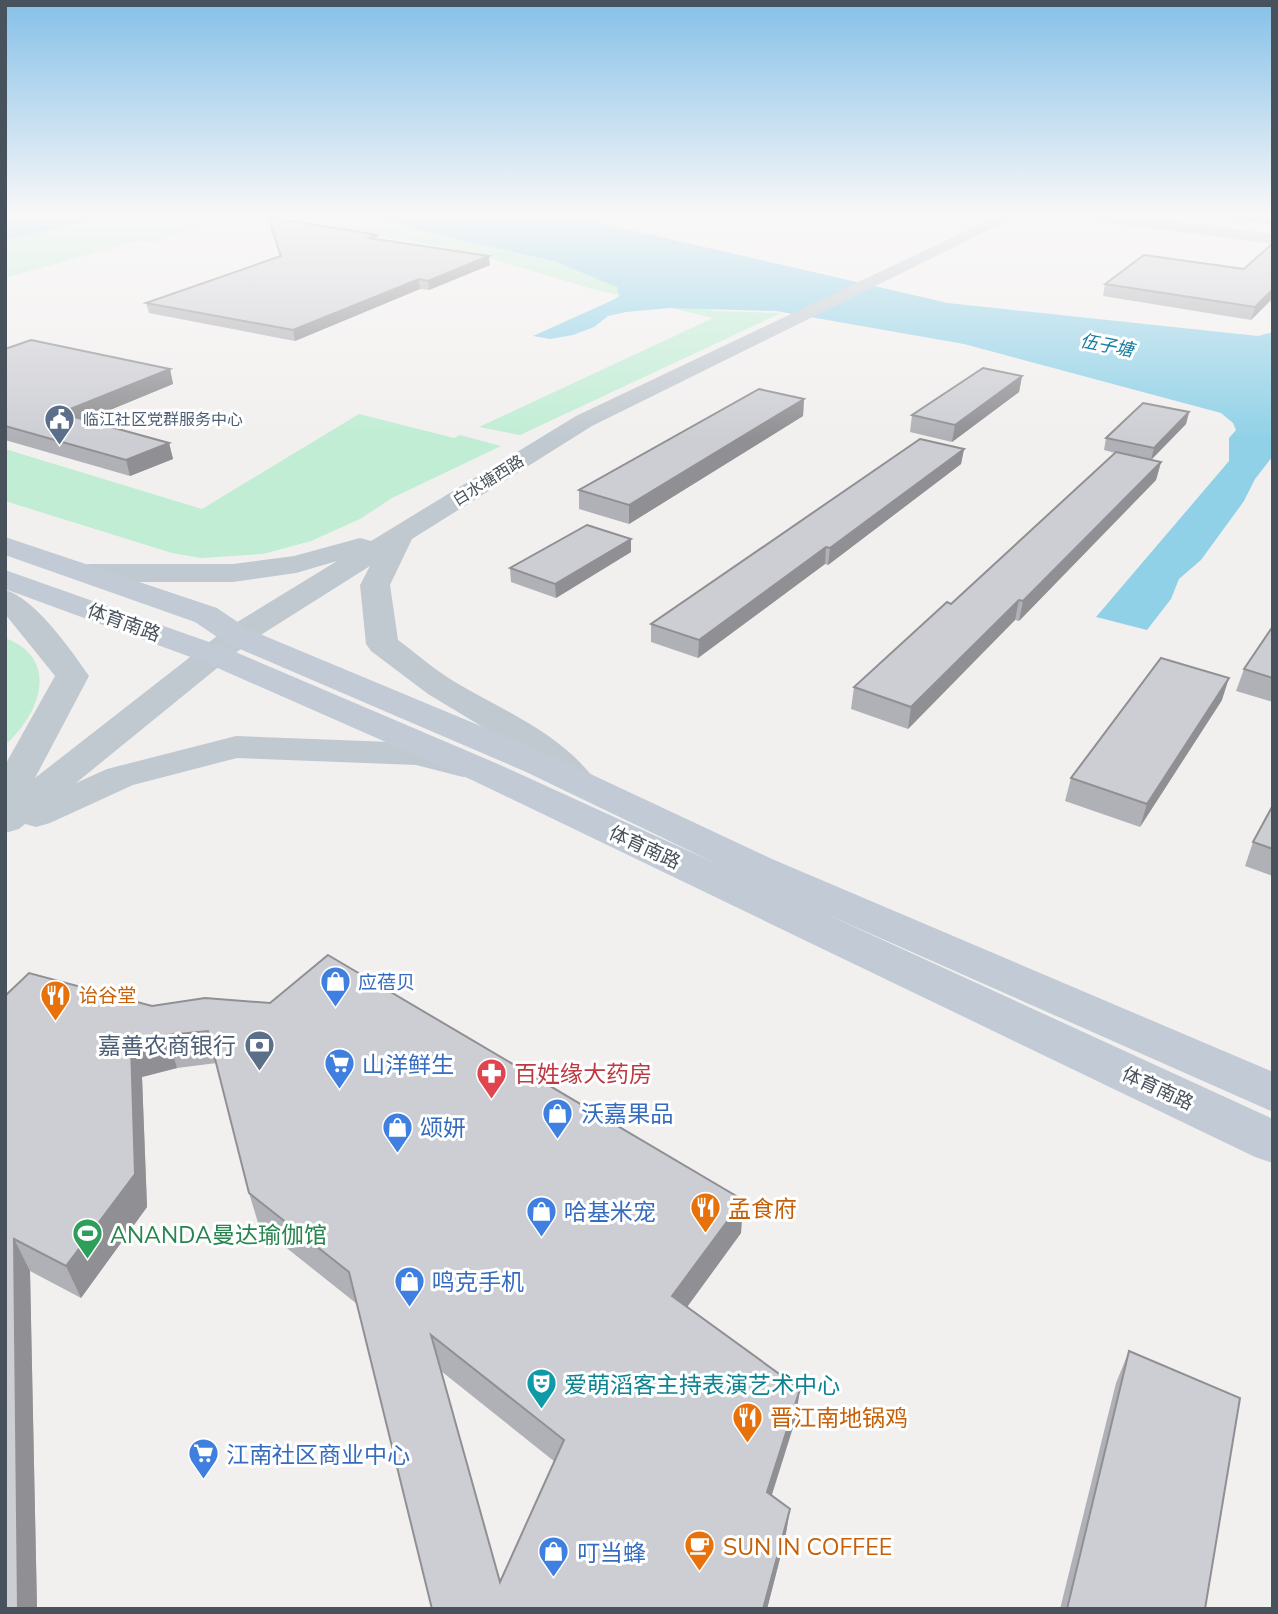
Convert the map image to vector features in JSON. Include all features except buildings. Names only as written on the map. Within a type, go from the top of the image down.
[{"type":"main road","name":"体育南路","points":[[5,545],[206,615],[226,645],[485,772],[1273,1142]]},
{"type":"main road","name":"体育南路","points":[[5,579],[226,645],[578,783],[758,868],[1273,1093]]},
{"type":"street","name":"白水塘西路","points":[[5,821],[226,645],[400,536],[584,421],[756,335],[857,288]]},
{"type":"street","points":[[89,573],[233,573],[296,564],[400,536]]},
{"type":"street","points":[[400,536],[376,585],[382,644],[440,687],[537,744],[578,783]]},
{"type":"street","points":[[5,599],[20,611],[72,676],[5,799]]},
{"type":"street","points":[[5,828],[120,777],[236,747],[417,754],[485,772]]},
{"type":"green space","points":[[590,288],[621,288],[715,311],[781,313],[520,435],[479,427],[713,318]]},
{"type":"green space","points":[[359,414],[454,438],[460,435],[501,446],[392,498],[360,519],[311,541],[263,554],[201,558],[172,553],[5,501],[5,449],[202,509]]},
{"type":"green space","points":[[5,638],[23,647],[34,659],[39,673],[39,688],[28,718],[5,745]]},
{"type":"water","name":"伍子塘","points":[[617,288],[884,288],[948,303],[1258,336],[1273,332],[1273,456],[1201,560],[1179,579],[1171,599],[1147,630],[1096,617],[1229,461],[1229,438],[1236,430],[1233,423],[1221,413],[964,344],[776,311],[670,308],[626,312],[608,316],[594,327],[573,335],[550,339],[533,336],[619,296]]},
{"type":"place","name":"临江社区党群服务中心","points":[[60,446]]},
{"type":"place","name":"应蓓贝","points":[[335,1009]]},
{"type":"place","name":"诒谷堂","points":[[56,1022]]},
{"type":"place","name":"嘉善农商银行","points":[[259,1072]]},
{"type":"place","name":"山洋鲜生","points":[[339,1091]]},
{"type":"place","name":"百姓缘大药房","points":[[491,1100]]},
{"type":"place","name":"沃嘉果品","points":[[558,1140]]},
{"type":"place","name":"颂妍","points":[[397,1154]]},
{"type":"place","name":"孟食府","points":[[705,1235]]},
{"type":"place","name":"哈基米宠","points":[[541,1238]]},
{"type":"place","name":"ANANDA曼达瑜伽馆","points":[[87,1261]]},
{"type":"place","name":"鸣克手机","points":[[409,1308]]},
{"type":"place","name":"爱萌滔客主持表演艺术中心","points":[[541,1411]]},
{"type":"place","name":"晋江南地锅鸡","points":[[747,1444]]},
{"type":"place","name":"江南社区商业中心","points":[[203,1481]]},
{"type":"place","name":"SUN IN COFFEE","points":[[700,1573]]},
{"type":"place","name":"叮当蜂","points":[[554,1579]]}]
